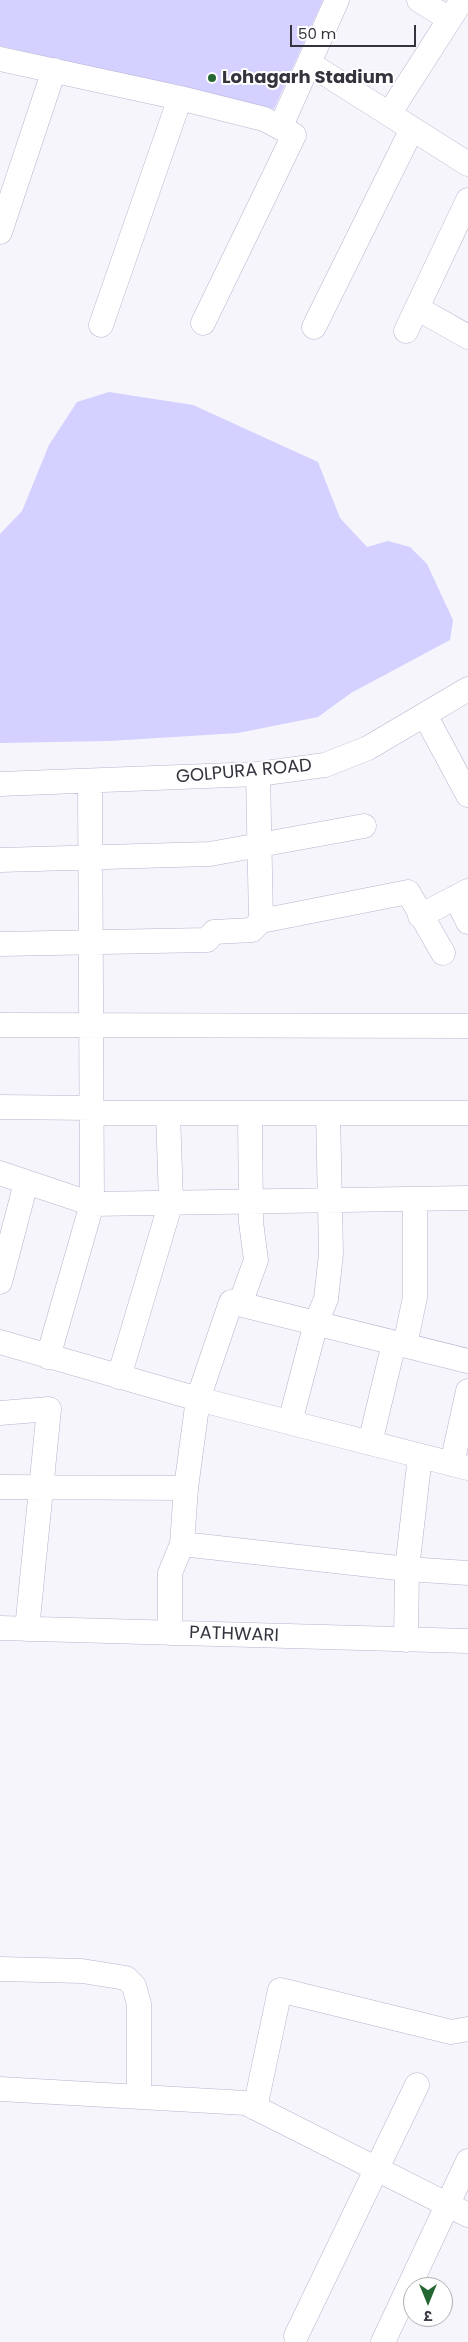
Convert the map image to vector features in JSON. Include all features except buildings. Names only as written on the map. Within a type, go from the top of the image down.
[{"type":"street","points":[[281,126],[337,0]]},
{"type":"street","points":[[389,114],[456,10],[419,0]]},
{"type":"street","points":[[0,59],[180,98],[264,119],[281,126],[294,135],[203,323]]},
{"type":"street","points":[[310,64],[412,129],[467,161]]},
{"type":"street","points":[[0,232],[54,70]]},
{"type":"street","points":[[101,325],[180,98]]},
{"type":"street","points":[[314,327],[412,129]]},
{"type":"street","points":[[406,331],[417,308],[459,243],[468,200]]},
{"type":"street","points":[[417,308],[468,337]]},
{"type":"street","name":"GOLPURA ROAD","points":[[0,784],[258,774],[325,765],[368,748],[468,689]]},
{"type":"street","points":[[424,715],[468,795]]},
{"type":"street","points":[[258,774],[261,921]]},
{"type":"street","points":[[48,1357],[92,1204],[90,781]]},
{"type":"street","points":[[0,860],[210,854],[259,843],[364,826]]},
{"type":"street","points":[[0,944],[206,940],[214,932],[252,930],[261,921],[408,892],[420,916],[443,953]]},
{"type":"street","points":[[420,916],[462,894],[468,922]]},
{"type":"street","points":[[0,1025],[468,1026]]},
{"type":"street","points":[[0,1108],[168,1113],[468,1113]]},
{"type":"street","points":[[119,1377],[171,1202],[168,1113]]},
{"type":"street","points":[[240,1304],[256,1260],[250,1200],[250,1113]]},
{"type":"street","points":[[290,1422],[316,1323],[326,1300],[331,1254],[328,1113]]},
{"type":"street","points":[[0,1173],[92,1204],[468,1198]]},
{"type":"street","points":[[0,1282],[26,1183]]},
{"type":"street","points":[[370,1443],[415,1297],[415,1199]]},
{"type":"street","points":[[170,1633],[170,1574],[182,1544],[186,1488],[198,1399],[231,1302],[468,1361]]},
{"type":"street","points":[[0,1342],[198,1399],[460,1466],[468,1391]]},
{"type":"street","points":[[0,1413],[48,1409],[27,1629]]},
{"type":"street","points":[[406,1640],[407,1569],[420,1456]]},
{"type":"street","points":[[0,1486],[186,1488]]},
{"type":"street","points":[[182,1544],[407,1569],[468,1573]]},
{"type":"street","name":"PATHWARI","points":[[0,1628],[468,1641]]},
{"type":"street","points":[[0,1969],[82,1971],[126,1978],[134,1986],[140,2004],[140,2097]]},
{"type":"street","points":[[255,2108],[280,1990],[451,2032],[468,2029]]},
{"type":"street","points":[[296,2336],[417,2085]]},
{"type":"street","points":[[0,2089],[246,2103],[458,2210]]},
{"type":"street","points":[[383,2342],[458,2210],[468,2161]]},
{"type":"shaded area","name":"Lohagarh Stadium","points":[[0,0],[323,0],[274,109],[0,46]]},
{"type":"shaded area","points":[[109,392],[193,405],[318,462],[340,518],[367,547],[388,541],[410,547],[427,564],[453,620],[450,640],[351,693],[318,717],[238,733],[109,741],[0,743],[0,534],[22,511],[49,445],[77,402]]},
{"type":"place","name":"Lohagarh Stadium","points":[[212,78]]}]
